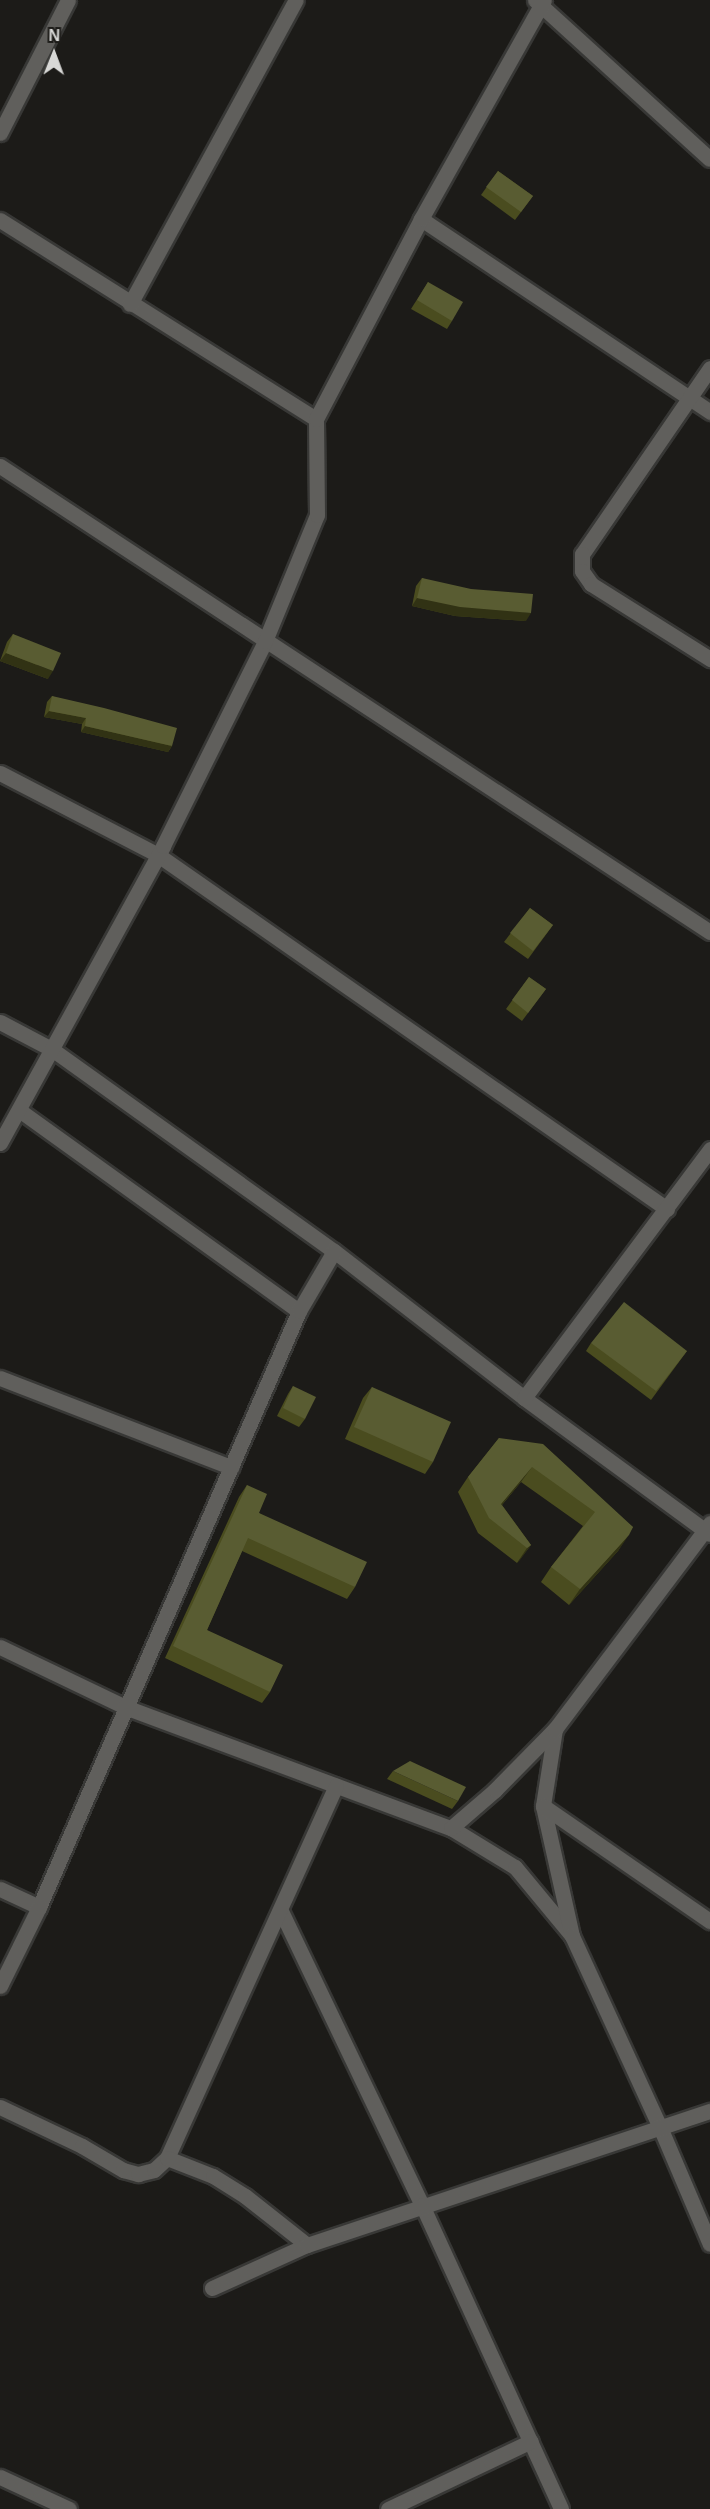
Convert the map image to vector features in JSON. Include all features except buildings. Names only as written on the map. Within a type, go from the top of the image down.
[{"type":"street","points":[[0,133],[68,0]]},
{"type":"street","points":[[130,304],[296,0]]},
{"type":"street","points":[[0,1143],[158,855],[265,641],[316,515],[316,419],[421,219],[540,2],[710,159]]},
{"type":"street","points":[[421,219],[710,412]]},
{"type":"street","points":[[0,220],[130,304],[316,419]]},
{"type":"street","points":[[710,368],[582,554],[582,571],[591,584],[710,659]]},
{"type":"street","points":[[0,466],[710,932]]},
{"type":"street","points":[[0,773],[158,855],[667,1209]]},
{"type":"street","points":[[0,1022],[53,1050],[334,1251],[524,1398],[708,1529],[555,1729],[495,1790],[451,1828]]},
{"type":"street","points":[[19,1110],[299,1311]]},
{"type":"street","points":[[524,1398],[710,1149]]},
{"type":"street","points":[[0,1986],[39,1907],[299,1311],[334,1251]]},
{"type":"street","points":[[0,1378],[231,1467]]},
{"type":"street","points":[[0,1647],[126,1707],[451,1828],[515,1867],[572,1936]]},
{"type":"street","points":[[555,1729],[543,1806],[572,1936],[660,2127],[710,2244]]},
{"type":"street","points":[[0,2107],[82,2146],[123,2170],[138,2174],[153,2170],[167,2158],[336,1785]]},
{"type":"street","points":[[543,1806],[710,1921]]},
{"type":"street","points":[[0,1889],[39,1907]]},
{"type":"street","points":[[280,1911],[422,2205],[561,2509]]},
{"type":"street","points":[[212,2288],[307,2245],[710,2110]]},
{"type":"street","points":[[167,2158],[213,2176],[307,2245]]},
{"type":"street","points":[[388,2509],[531,2441]]},
{"type":"street","points":[[0,2478],[69,2509]]}]
